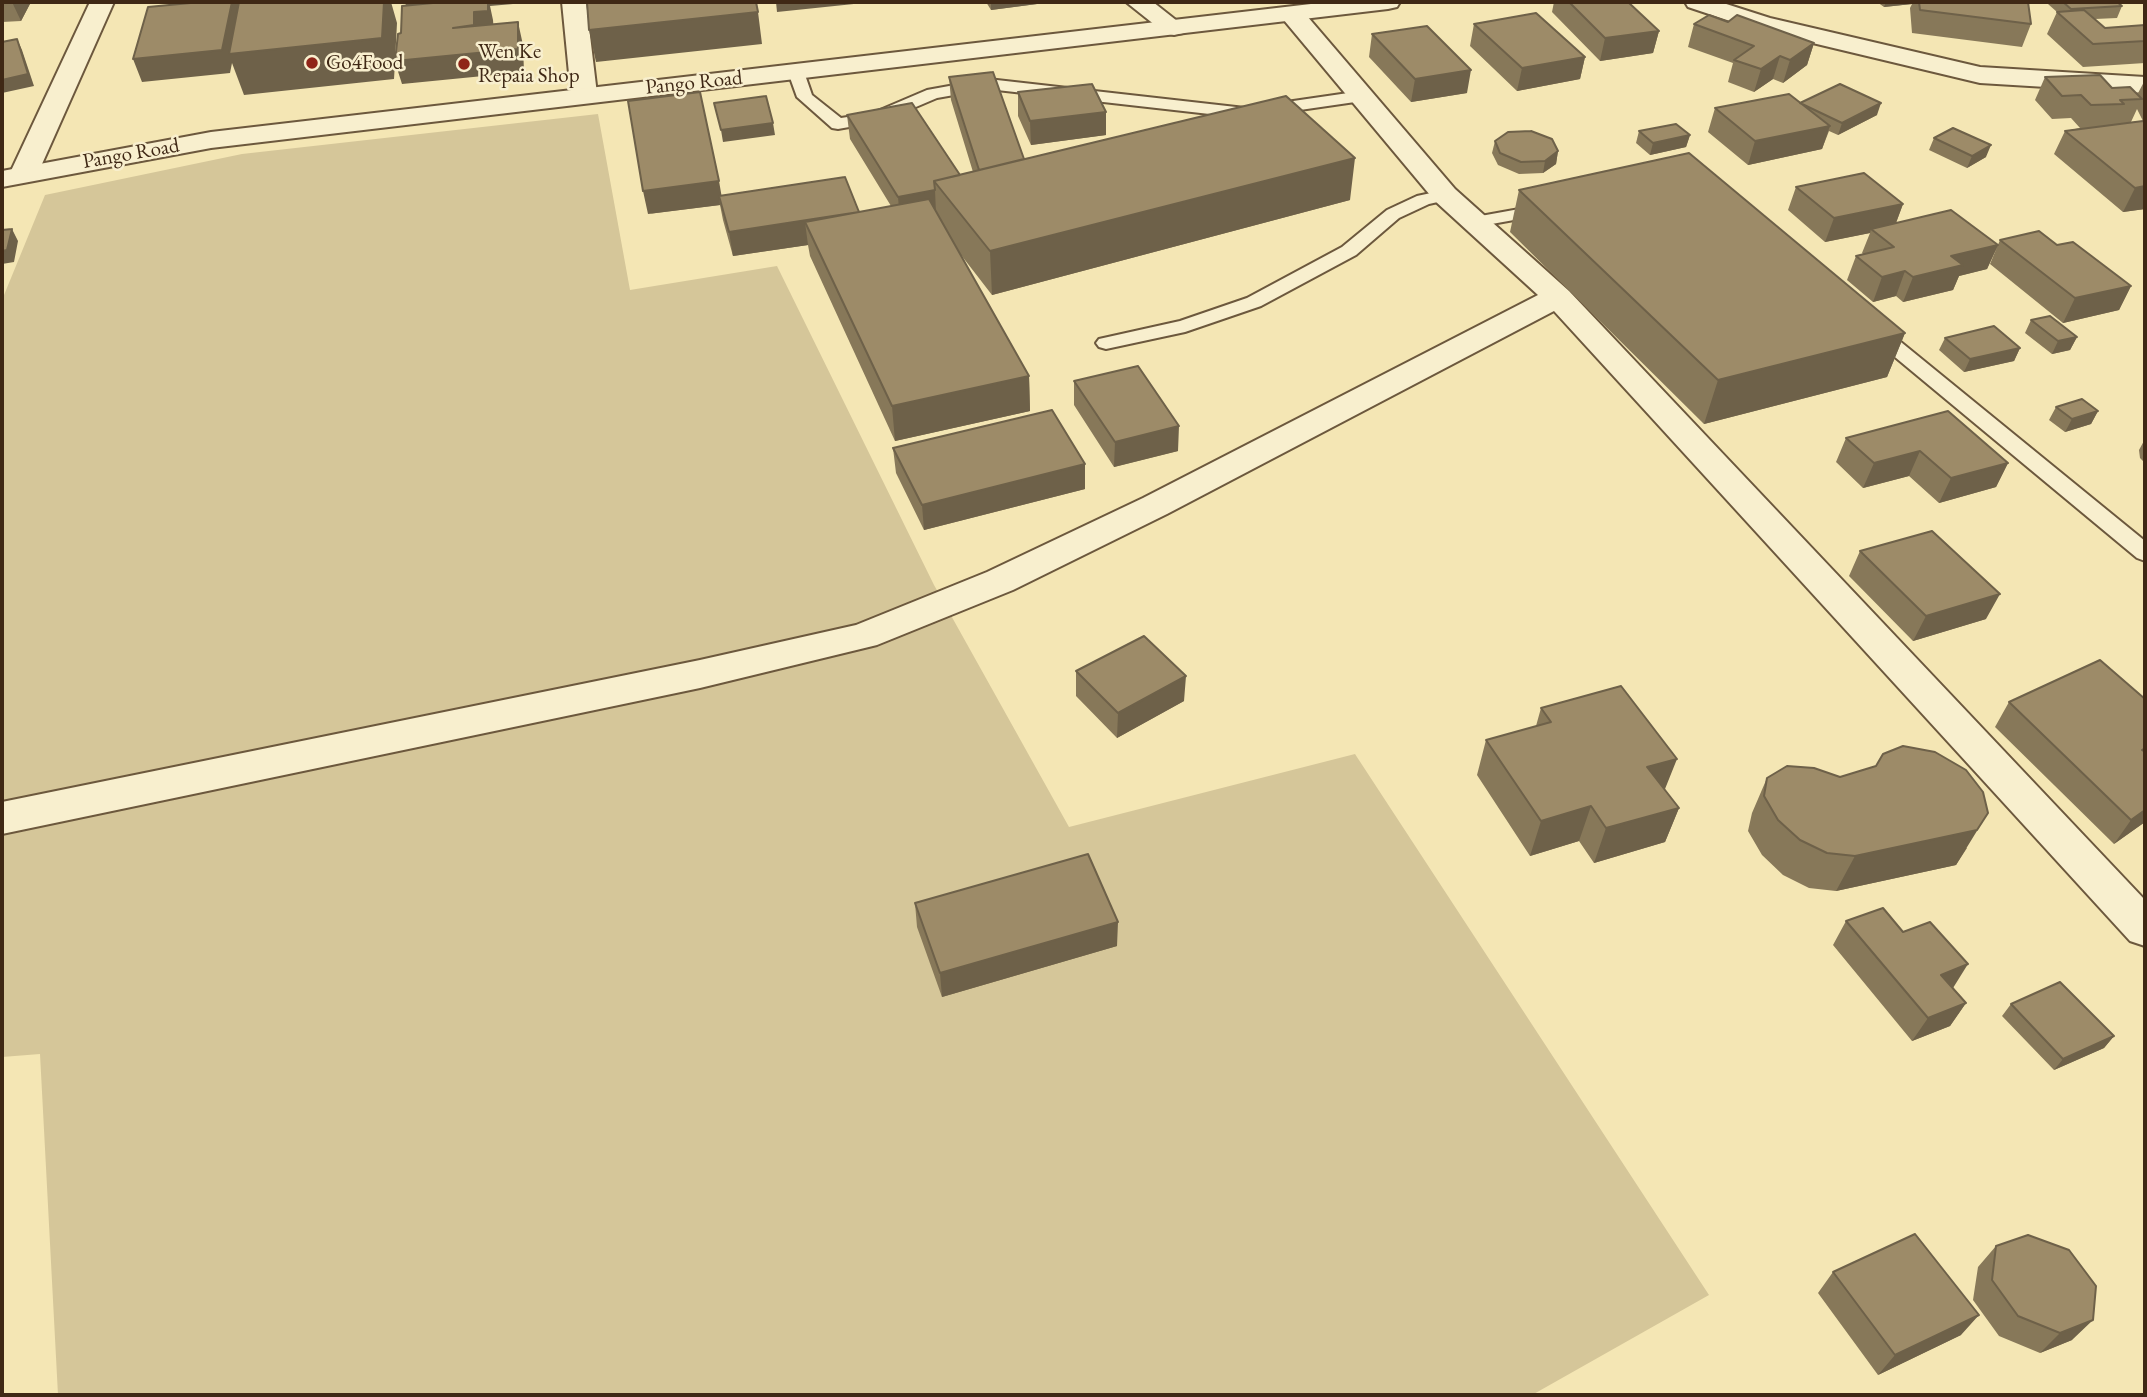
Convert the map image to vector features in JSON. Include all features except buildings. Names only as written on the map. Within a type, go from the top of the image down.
[{"type":"street","points":[[13,176],[102,2]]},
{"type":"street","points":[[574,2],[584,94]]},
{"type":"street","points":[[1138,2],[1174,28]]},
{"type":"street","name":"Pango Road","points":[[13,176],[211,140],[584,94],[796,72],[1388,2]]},
{"type":"street","points":[[1698,2],[1763,24],[1980,75],[2145,85]]},
{"type":"street","points":[[1292,14],[1445,195],[1558,297],[2145,928]]},
{"type":"street","points":[[2,818],[700,674],[864,636],[1000,581],[1155,506],[1558,297]]},
{"type":"lane","points":[[796,72],[805,97],[838,124],[877,117],[933,94],[988,84],[1245,113],[1362,96]]},
{"type":"lane","points":[[1106,343],[1185,326],[1254,302],[1349,251],[1393,214],[1423,200],[1445,195]]},
{"type":"lane","points":[[1475,222],[1566,205]]},
{"type":"lane","points":[[1861,319],[1966,408],[2145,552]]},
{"type":"shaded area","points":[[598,114],[630,290],[777,266],[934,585],[1069,827],[1355,754],[1709,1295],[1532,1395],[58,1395],[40,1054],[2,1057],[2,300],[45,195],[242,154]]},
{"type":"place","name":"Go4Food","points":[[312,63]]},
{"type":"place","name":"Wen Ke Repaia Shop","points":[[464,64]]}]
